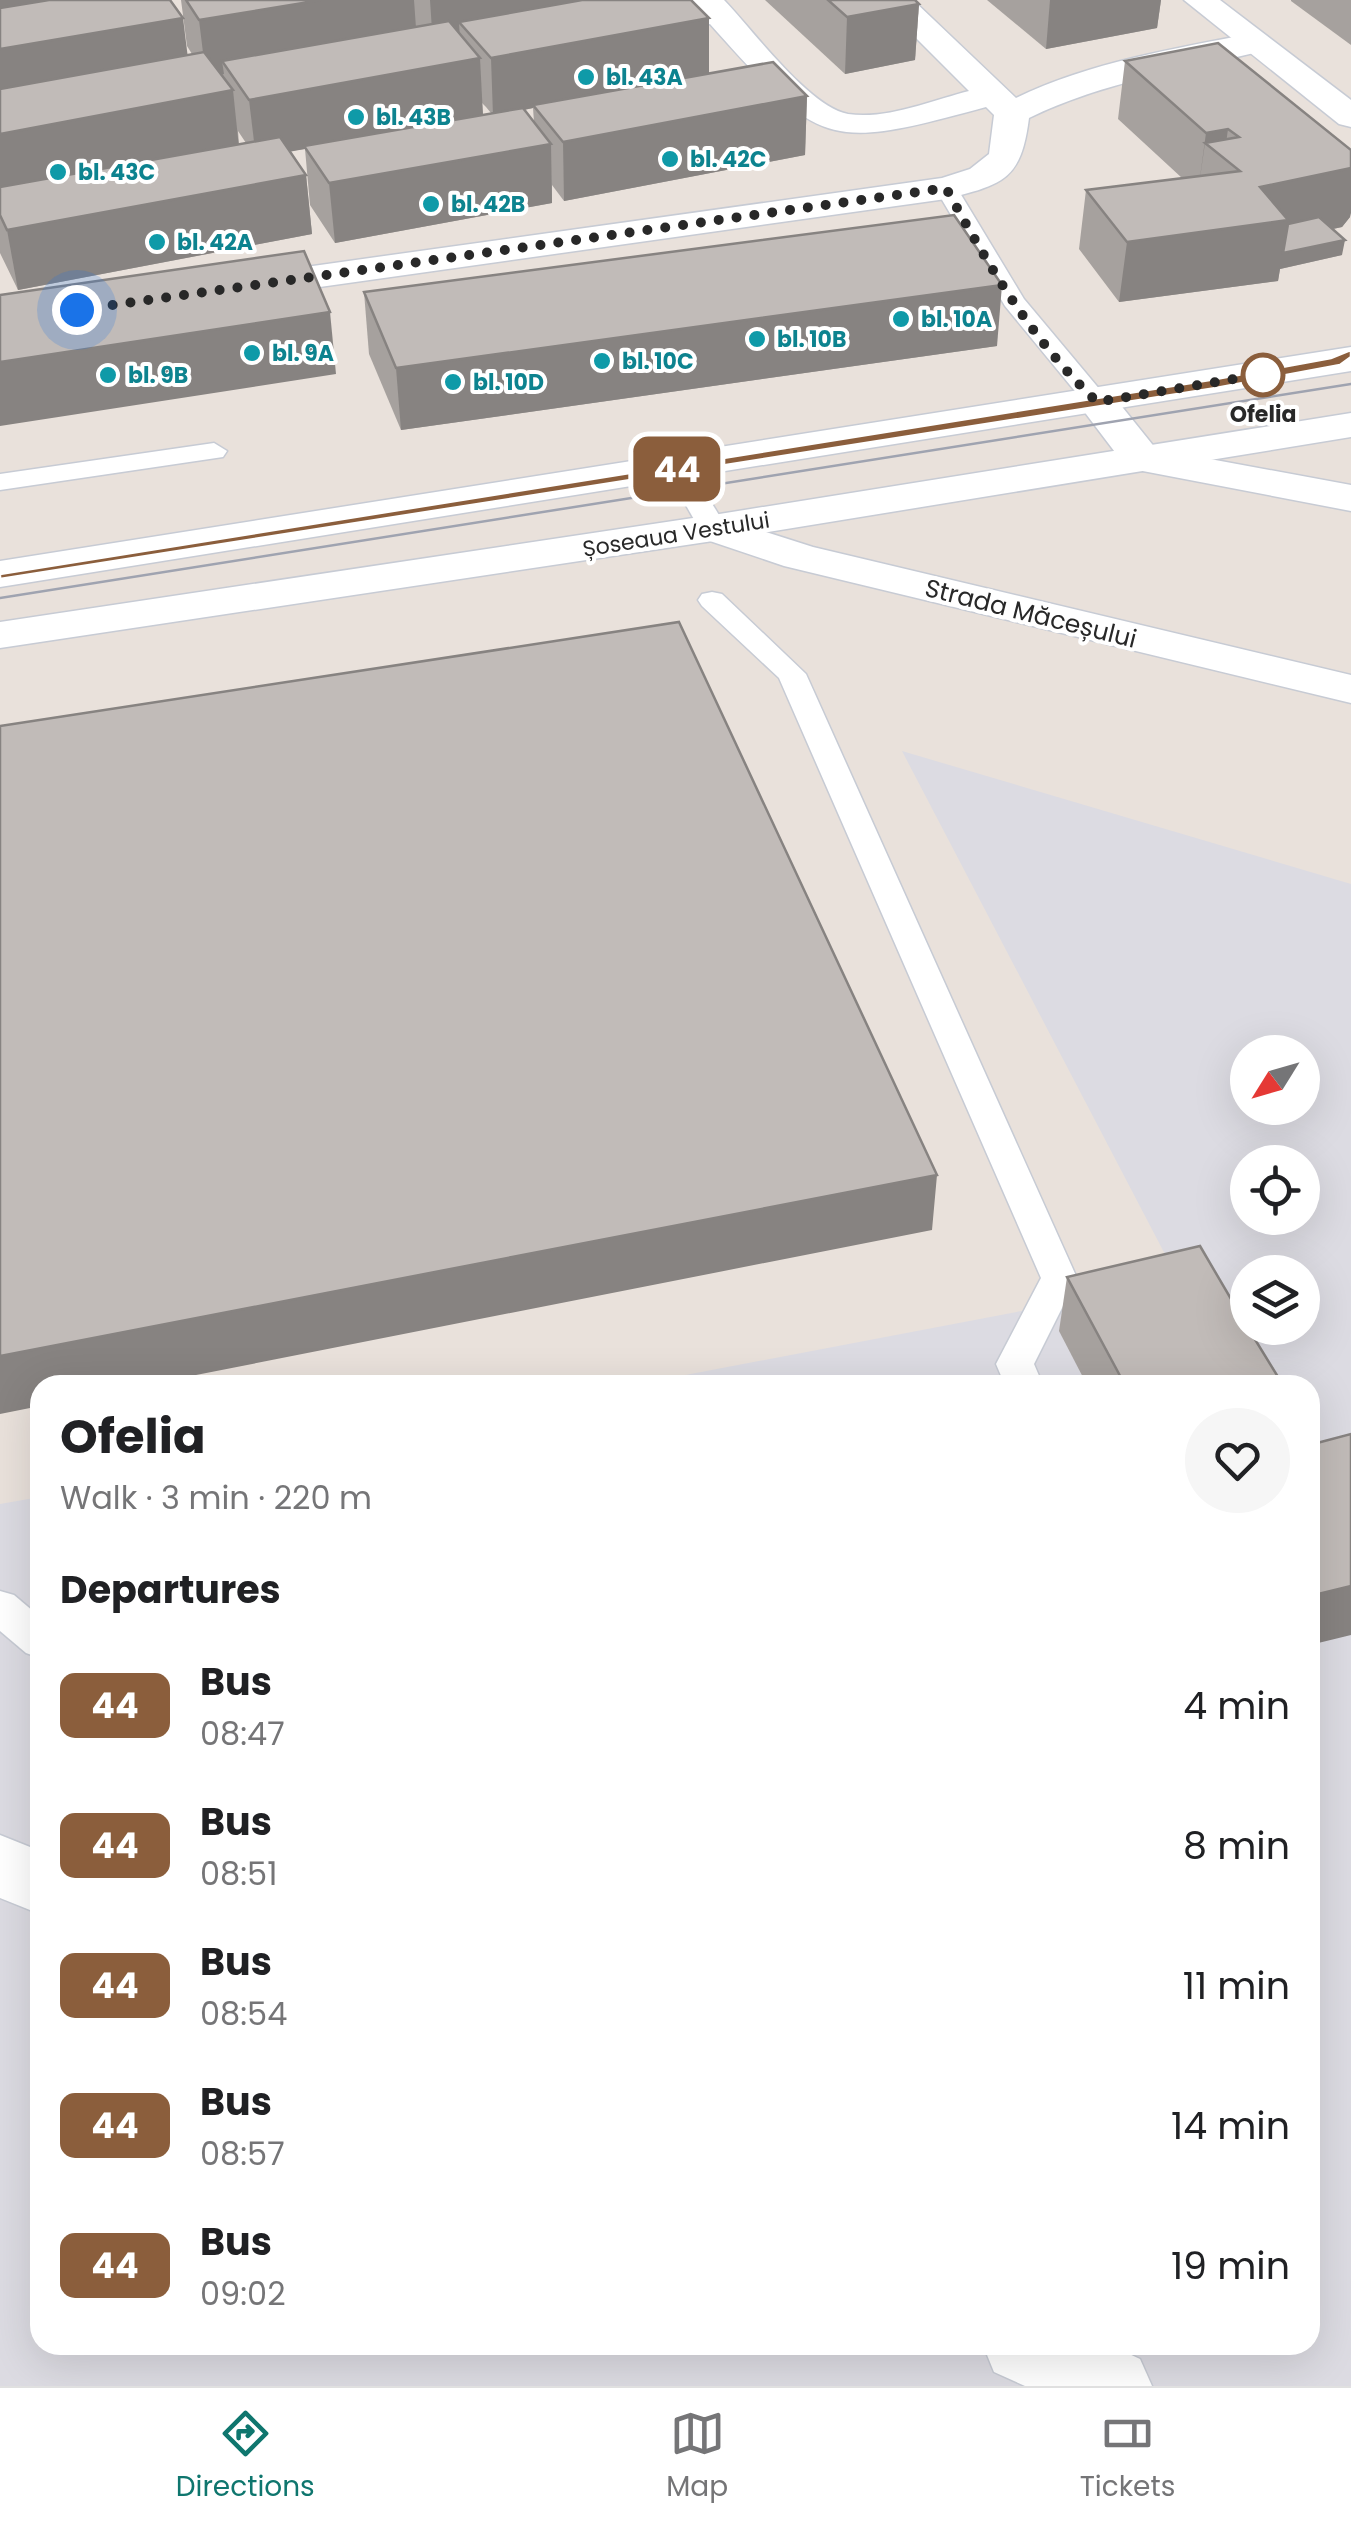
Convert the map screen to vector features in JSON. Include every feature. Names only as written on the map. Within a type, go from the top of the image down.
[{"type":"street","points":[[198,293],[946,188],[983,178],[1006,158],[1003,104],[894,0]]},
{"type":"street","points":[[1200,0],[1351,117]]},
{"type":"street","points":[[602,32],[712,6],[813,110],[836,123],[867,124],[1003,104],[1254,43]]},
{"type":"street","points":[[0,574],[1097,402],[1346,358]]},
{"type":"street","points":[[1097,402],[1142,459],[1351,498]]},
{"type":"street","name":"Șoseaua Vestului","points":[[0,636],[1351,426]]},
{"type":"street","name":"Strada Măceșului","points":[[713,528],[799,557],[1351,689]]},
{"type":"street","points":[[0,1865],[30,1879]]},
{"type":"street","points":[[1043,2355],[1113,2386]]},
{"type":"lane","points":[[946,188],[984,258],[1052,359],[1097,402]]},
{"type":"lane","points":[[0,482],[214,452]]},
{"type":"lane","points":[[678,468],[713,528]]},
{"type":"lane","points":[[712,600],[792,674],[1059,1278],[1015,1364],[1020,1375]]},
{"type":"lane","points":[[0,1606],[30,1632]]},
{"type":"shaded area","points":[[902,751],[1351,884],[1351,2386],[0,2386],[0,1504],[30,1499],[30,2355],[1320,2355],[1320,1375],[686,1375],[1179,1281]]},
{"type":"building","points":[[49,0],[170,0],[183,18],[0,49],[0,8]]},
{"type":"building","points":[[186,0],[321,0],[199,20]]},
{"type":"building","points":[[582,0],[691,0],[709,18],[491,58],[459,22]]},
{"type":"building","points":[[828,0],[915,0],[919,4],[847,17]]},
{"type":"building","points":[[449,21],[480,58],[249,100],[222,61]]},
{"type":"building","points":[[1218,43],[1351,150],[1351,168],[1260,187],[1288,220],[1127,242],[1086,190],[1240,171],[1205,143],[1239,137],[1228,129],[1206,133],[1125,61]]},
{"type":"building","points":[[204,52],[233,90],[0,134],[0,89]]},
{"type":"building","points":[[773,62],[807,96],[563,142],[533,105]]},
{"type":"building","points":[[523,108],[551,144],[329,183],[304,146]]},
{"type":"building","points":[[280,137],[306,175],[7,230],[0,215],[0,187]]},
{"type":"building","points":[[954,215],[1002,285],[396,368],[364,292]]},
{"type":"building","points":[[1319,217],[1345,240],[1283,253],[1288,224]]},
{"type":"building","points":[[304,251],[330,312],[0,362],[0,295]]},
{"type":"building","points":[[679,622],[937,1175],[0,1356],[0,726]]},
{"type":"building","points":[[1200,1246],[1230,1297],[1230,1345],[1258,1345],[1277,1375],[1120,1375],[1067,1277]]},
{"type":"building","points":[[1351,1434],[1351,1586],[1320,1594],[1320,1442]]},
{"type":"tram line","points":[[0,598],[1351,384]]},
{"type":"bus line","name":"44","points":[[0,574],[1216,384],[1335,362],[1351,354]]},
{"type":"place","name":"bl. 43A","points":[[586,77]]},
{"type":"place","name":"bl. 43B","points":[[356,117]]},
{"type":"place","name":"bl. 42C","points":[[670,159]]},
{"type":"place","name":"bl. 43C","points":[[58,172]]},
{"type":"place","name":"bl. 42B","points":[[431,204]]},
{"type":"place","name":"bl. 42A","points":[[157,242]]},
{"type":"place","name":"bl. 10A","points":[[901,319]]},
{"type":"place","name":"bl. 10B","points":[[757,339]]},
{"type":"place","name":"bl. 9A","points":[[252,353]]},
{"type":"place","name":"bl. 10C","points":[[602,361]]},
{"type":"place","name":"bl. 9B","points":[[108,375]]},
{"type":"place","name":"Ofelia","points":[[1263,375]]},
{"type":"place","name":"bl. 10D","points":[[453,382]]},
{"type":"route","points":[[77,310],[946,188],[984,258],[1052,359],[1097,402],[1276,372],[1263,375]]}]
